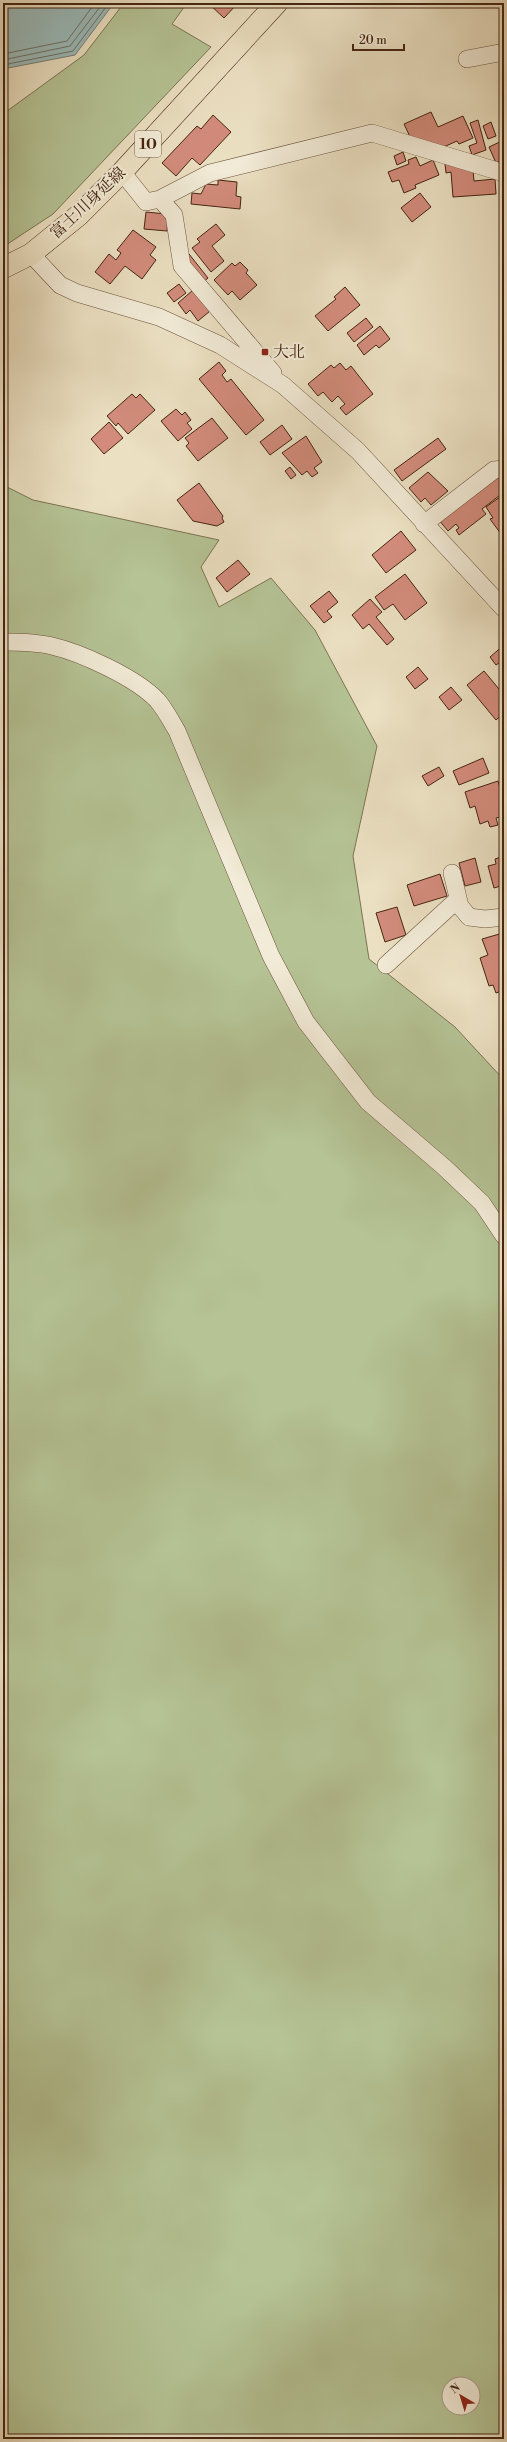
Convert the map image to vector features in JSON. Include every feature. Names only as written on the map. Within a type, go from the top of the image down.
[{"type":"main road","name":"富士川身延線","points":[[3,268],[31,254],[79,215],[122,172],[277,3]]},
{"type":"street","points":[[467,59],[504,52]]},
{"type":"street","points":[[122,172],[146,202],[160,199],[210,173],[372,133],[504,172]]},
{"type":"street","points":[[160,199],[174,215],[182,266],[283,385],[358,451],[504,610]]},
{"type":"street","points":[[31,254],[60,286],[77,293],[159,317],[220,345],[283,385]]},
{"type":"street","points":[[424,524],[494,470],[504,469]]},
{"type":"street","points":[[3,642],[27,642],[53,646],[116,671],[143,687],[158,701],[177,731],[271,956],[306,1022],[368,1102],[444,1167],[482,1203],[504,1236]]},
{"type":"street","points":[[452,873],[460,906],[469,917],[485,919],[504,917]]},
{"type":"street","points":[[386,965],[458,899]]},
{"type":"green space","points":[[124,3],[187,3],[172,24],[211,47],[53,214],[3,247],[3,114],[84,55]]},
{"type":"green space","points":[[3,485],[33,500],[219,540],[201,567],[219,607],[271,578],[315,630],[377,746],[353,856],[369,959],[455,1027],[504,1080],[504,2439],[3,2439]]},
{"type":"water","points":[[3,3],[114,3],[75,55],[3,69]]},
{"type":"building","points":[[208,3],[238,3],[224,18]]},
{"type":"building","points":[[431,112],[438,127],[463,116],[473,138],[459,144],[457,141],[437,150],[412,141],[404,124]]},
{"type":"building","points":[[213,115],[231,132],[200,165],[192,158],[176,176],[162,163],[197,126],[201,129]]},
{"type":"building","points":[[478,120],[486,150],[472,155],[469,146],[477,143],[470,123]]},
{"type":"building","points":[[491,122],[496,136],[488,139],[483,126]]},
{"type":"building","points":[[504,140],[504,159],[496,163],[489,147]]},
{"type":"building","points":[[403,152],[406,161],[397,165],[394,156]]},
{"type":"building","points":[[416,157],[420,166],[433,160],[439,175],[415,185],[416,188],[404,193],[399,180],[392,182],[388,172],[409,164],[408,160]]},
{"type":"building","points":[[445,164],[473,170],[474,181],[495,179],[496,194],[453,197],[451,172],[446,173]]},
{"type":"building","points":[[218,180],[237,182],[236,196],[241,197],[240,209],[191,204],[192,193],[201,194],[206,184],[218,185]]},
{"type":"building","points":[[420,193],[431,207],[412,222],[401,208]]},
{"type":"building","points":[[146,212],[166,214],[166,219],[168,218],[167,231],[144,229]]},
{"type":"building","points":[[216,224],[225,235],[212,246],[224,261],[211,272],[192,248],[200,242],[197,239]]},
{"type":"building","points":[[133,230],[156,247],[150,255],[156,260],[142,279],[125,266],[110,284],[95,272],[109,254],[116,260],[121,253],[117,250]]},
{"type":"building","points":[[189,254],[208,278],[202,283],[183,259]]},
{"type":"building","points":[[240,262],[248,270],[246,273],[257,285],[240,300],[232,291],[228,295],[214,280],[232,263],[235,266]]},
{"type":"building","points":[[179,284],[186,293],[174,302],[167,293]]},
{"type":"building","points":[[345,287],[360,305],[328,331],[315,316],[336,299],[334,297]]},
{"type":"building","points":[[193,290],[210,311],[198,321],[190,310],[186,314],[178,303]]},
{"type":"building","points":[[366,318],[373,327],[354,342],[347,333]]},
{"type":"building","points":[[380,326],[390,339],[379,348],[376,345],[364,355],[357,345]]},
{"type":"building","points":[[219,362],[226,371],[222,375],[227,382],[231,379],[264,420],[246,435],[199,379]]},
{"type":"building","points":[[340,363],[346,370],[351,366],[373,394],[346,415],[340,408],[345,404],[338,396],[332,402],[323,392],[318,396],[308,384],[331,365],[334,368]]},
{"type":"building","points":[[132,394],[136,398],[140,394],[155,410],[128,434],[118,423],[116,426],[107,416]]},
{"type":"building","points":[[176,409],[182,415],[185,412],[191,420],[187,423],[192,429],[178,441],[161,421]]},
{"type":"building","points":[[212,418],[228,438],[198,461],[186,446],[189,443],[185,438]]},
{"type":"building","points":[[109,422],[123,438],[104,454],[91,439]]},
{"type":"building","points":[[282,425],[292,439],[270,455],[260,442]]},
{"type":"building","points":[[306,436],[322,462],[314,468],[318,473],[312,477],[307,471],[302,475],[282,453]]},
{"type":"building","points":[[438,438],[446,449],[402,481],[394,470]]},
{"type":"building","points":[[290,467],[296,475],[291,479],[285,471]]},
{"type":"building","points":[[428,472],[448,491],[431,505],[425,498],[421,502],[409,488]]},
{"type":"building","points":[[500,476],[504,482],[504,492],[482,509],[486,514],[459,535],[456,530],[459,528],[456,524],[448,531],[438,519]]},
{"type":"building","points":[[199,483],[223,516],[222,518],[224,522],[217,526],[193,521],[177,500]]},
{"type":"building","points":[[504,494],[504,538],[490,519],[493,518],[486,507]]},
{"type":"building","points":[[401,531],[416,550],[386,573],[372,555]]},
{"type":"building","points":[[238,560],[250,574],[227,592],[216,578]]},
{"type":"building","points":[[405,574],[427,603],[405,620],[393,604],[384,610],[375,597]]},
{"type":"building","points":[[329,591],[338,602],[327,611],[332,617],[324,623],[310,606]]},
{"type":"building","points":[[370,599],[382,612],[376,617],[394,639],[387,645],[369,624],[363,629],[352,615]]},
{"type":"building","points":[[504,645],[504,664],[502,661],[496,665],[490,657]]},
{"type":"building","points":[[418,667],[428,679],[415,689],[406,677]]},
{"type":"building","points":[[484,671],[504,695],[504,713],[496,720],[467,685]]},
{"type":"building","points":[[451,687],[462,700],[449,710],[439,697]]},
{"type":"building","points":[[483,758],[489,773],[459,785],[453,771]]},
{"type":"building","points":[[439,767],[444,776],[428,786],[422,776]]},
{"type":"building","points":[[498,781],[504,800],[504,816],[496,818],[498,825],[490,827],[488,821],[480,824],[475,806],[470,808],[465,792]]},
{"type":"building","points":[[504,856],[504,885],[494,888],[488,866],[496,864],[495,859]]},
{"type":"building","points":[[475,858],[481,882],[465,886],[459,863]]},
{"type":"building","points":[[440,874],[447,896],[414,906],[407,885]]},
{"type":"building","points":[[397,907],[406,935],[385,942],[376,913]]},
{"type":"building","points":[[503,933],[504,990],[496,993],[493,985],[489,986],[480,958],[488,955],[482,939]]},
{"type":"place","name":"大北","points":[[265,352]]}]
